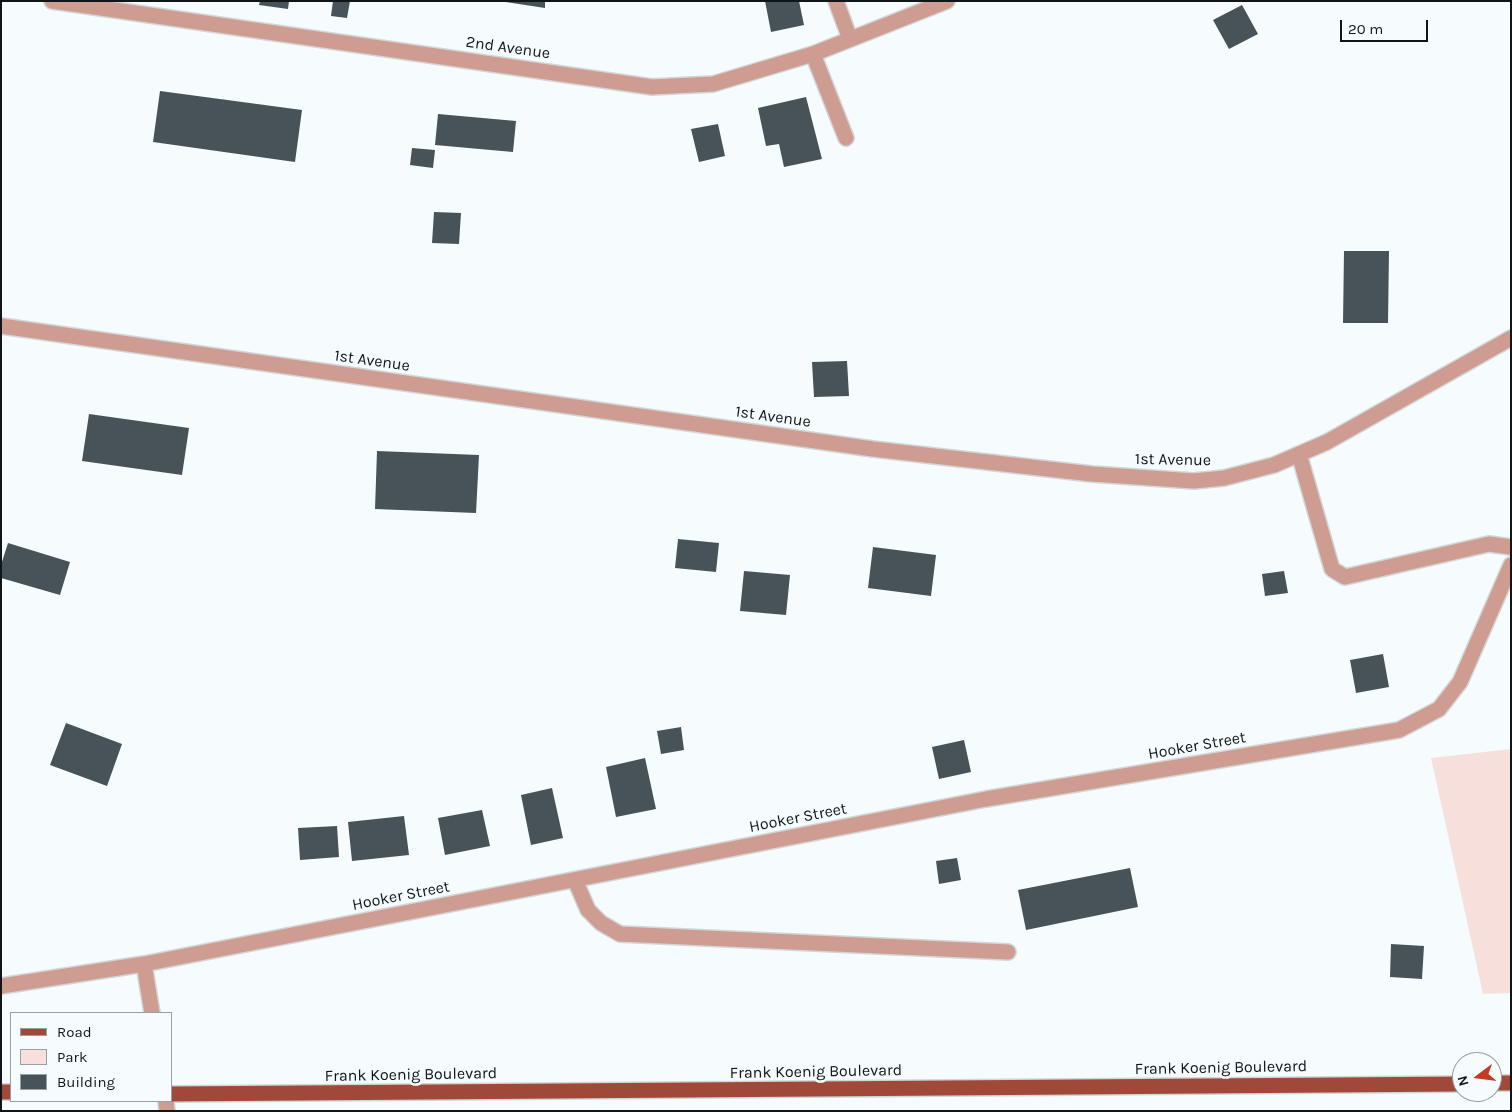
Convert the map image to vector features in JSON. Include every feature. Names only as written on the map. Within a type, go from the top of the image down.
[{"type":"main road","name":"Frank Koenig Boulevard","points":[[172,1094],[1452,1084]]},
{"type":"street","name":"2nd Avenue","points":[[52,1],[652,87],[713,84],[813,54],[947,1]]},
{"type":"street","points":[[836,1],[850,39]]},
{"type":"street","points":[[813,54],[846,138]]},
{"type":"street","name":"1st Avenue","points":[[1,326],[873,449],[1092,474],[1194,481],[1224,478],[1266,467],[1327,442],[1511,338]]},
{"type":"street","points":[[1299,454],[1332,569],[1344,577],[1490,544],[1511,547]]},
{"type":"street","name":"Hooker Street","points":[[1,986],[144,964],[986,799],[1399,730],[1439,709],[1460,682],[1511,565]]},
{"type":"street","points":[[575,880],[588,910],[601,923],[620,934],[1008,952]]},
{"type":"street","points":[[144,964],[152,1012]]},
{"type":"green space","points":[[1511,749],[1511,993],[1483,994],[1431,758]]},
{"type":"building","points":[[260,1],[289,1],[288,9],[259,5]]},
{"type":"building","points":[[333,1],[350,1],[347,18],[331,16]]},
{"type":"building","points":[[499,1],[545,1],[545,8]]},
{"type":"building","points":[[765,1],[799,1],[804,25],[771,32]]},
{"type":"building","points":[[1242,5],[1258,34],[1229,49],[1213,20]]},
{"type":"building","points":[[160,91],[302,110],[295,162],[153,142]]},
{"type":"building","points":[[806,97],[822,159],[784,167],[779,144],[766,146],[758,108]]},
{"type":"building","points":[[438,114],[516,121],[513,152],[435,145]]},
{"type":"building","points":[[718,124],[725,156],[699,162],[691,129]]},
{"type":"building","points":[[412,148],[435,150],[433,168],[410,165]]},
{"type":"building","points":[[434,212],[461,213],[459,244],[432,243]]},
{"type":"building","points":[[1344,251],[1389,251],[1388,323],[1343,323]]},
{"type":"building","points":[[847,361],[849,396],[814,397],[812,362]]},
{"type":"building","points":[[89,414],[189,428],[182,475],[82,461]]},
{"type":"building","points":[[377,451],[479,455],[476,513],[375,509]]},
{"type":"building","points":[[678,539],[719,543],[716,572],[675,568]]},
{"type":"building","points":[[8,543],[70,562],[60,595],[1,578],[1,565]]},
{"type":"building","points":[[873,547],[936,555],[931,596],[868,588]]},
{"type":"building","points":[[744,571],[790,575],[786,615],[740,611]]},
{"type":"building","points":[[1284,571],[1288,593],[1265,596],[1262,574]]},
{"type":"building","points":[[1383,654],[1389,687],[1356,693],[1350,660]]},
{"type":"building","points":[[66,723],[122,744],[107,786],[50,765]]},
{"type":"building","points":[[681,727],[684,750],[661,754],[657,731]]},
{"type":"building","points":[[964,740],[971,772],[939,779],[932,747]]},
{"type":"building","points":[[645,758],[656,809],[616,817],[606,767]]},
{"type":"building","points":[[552,788],[563,838],[531,845],[521,795]]},
{"type":"building","points":[[482,810],[490,846],[445,855],[438,818]]},
{"type":"building","points":[[404,816],[409,855],[352,861],[348,822]]},
{"type":"building","points":[[337,826],[339,857],[300,860],[298,828]]},
{"type":"building","points":[[957,858],[961,880],[939,884],[936,861]]},
{"type":"building","points":[[1130,868],[1138,907],[1026,930],[1018,890]]},
{"type":"building","points":[[1391,944],[1424,946],[1422,979],[1390,977]]}]
